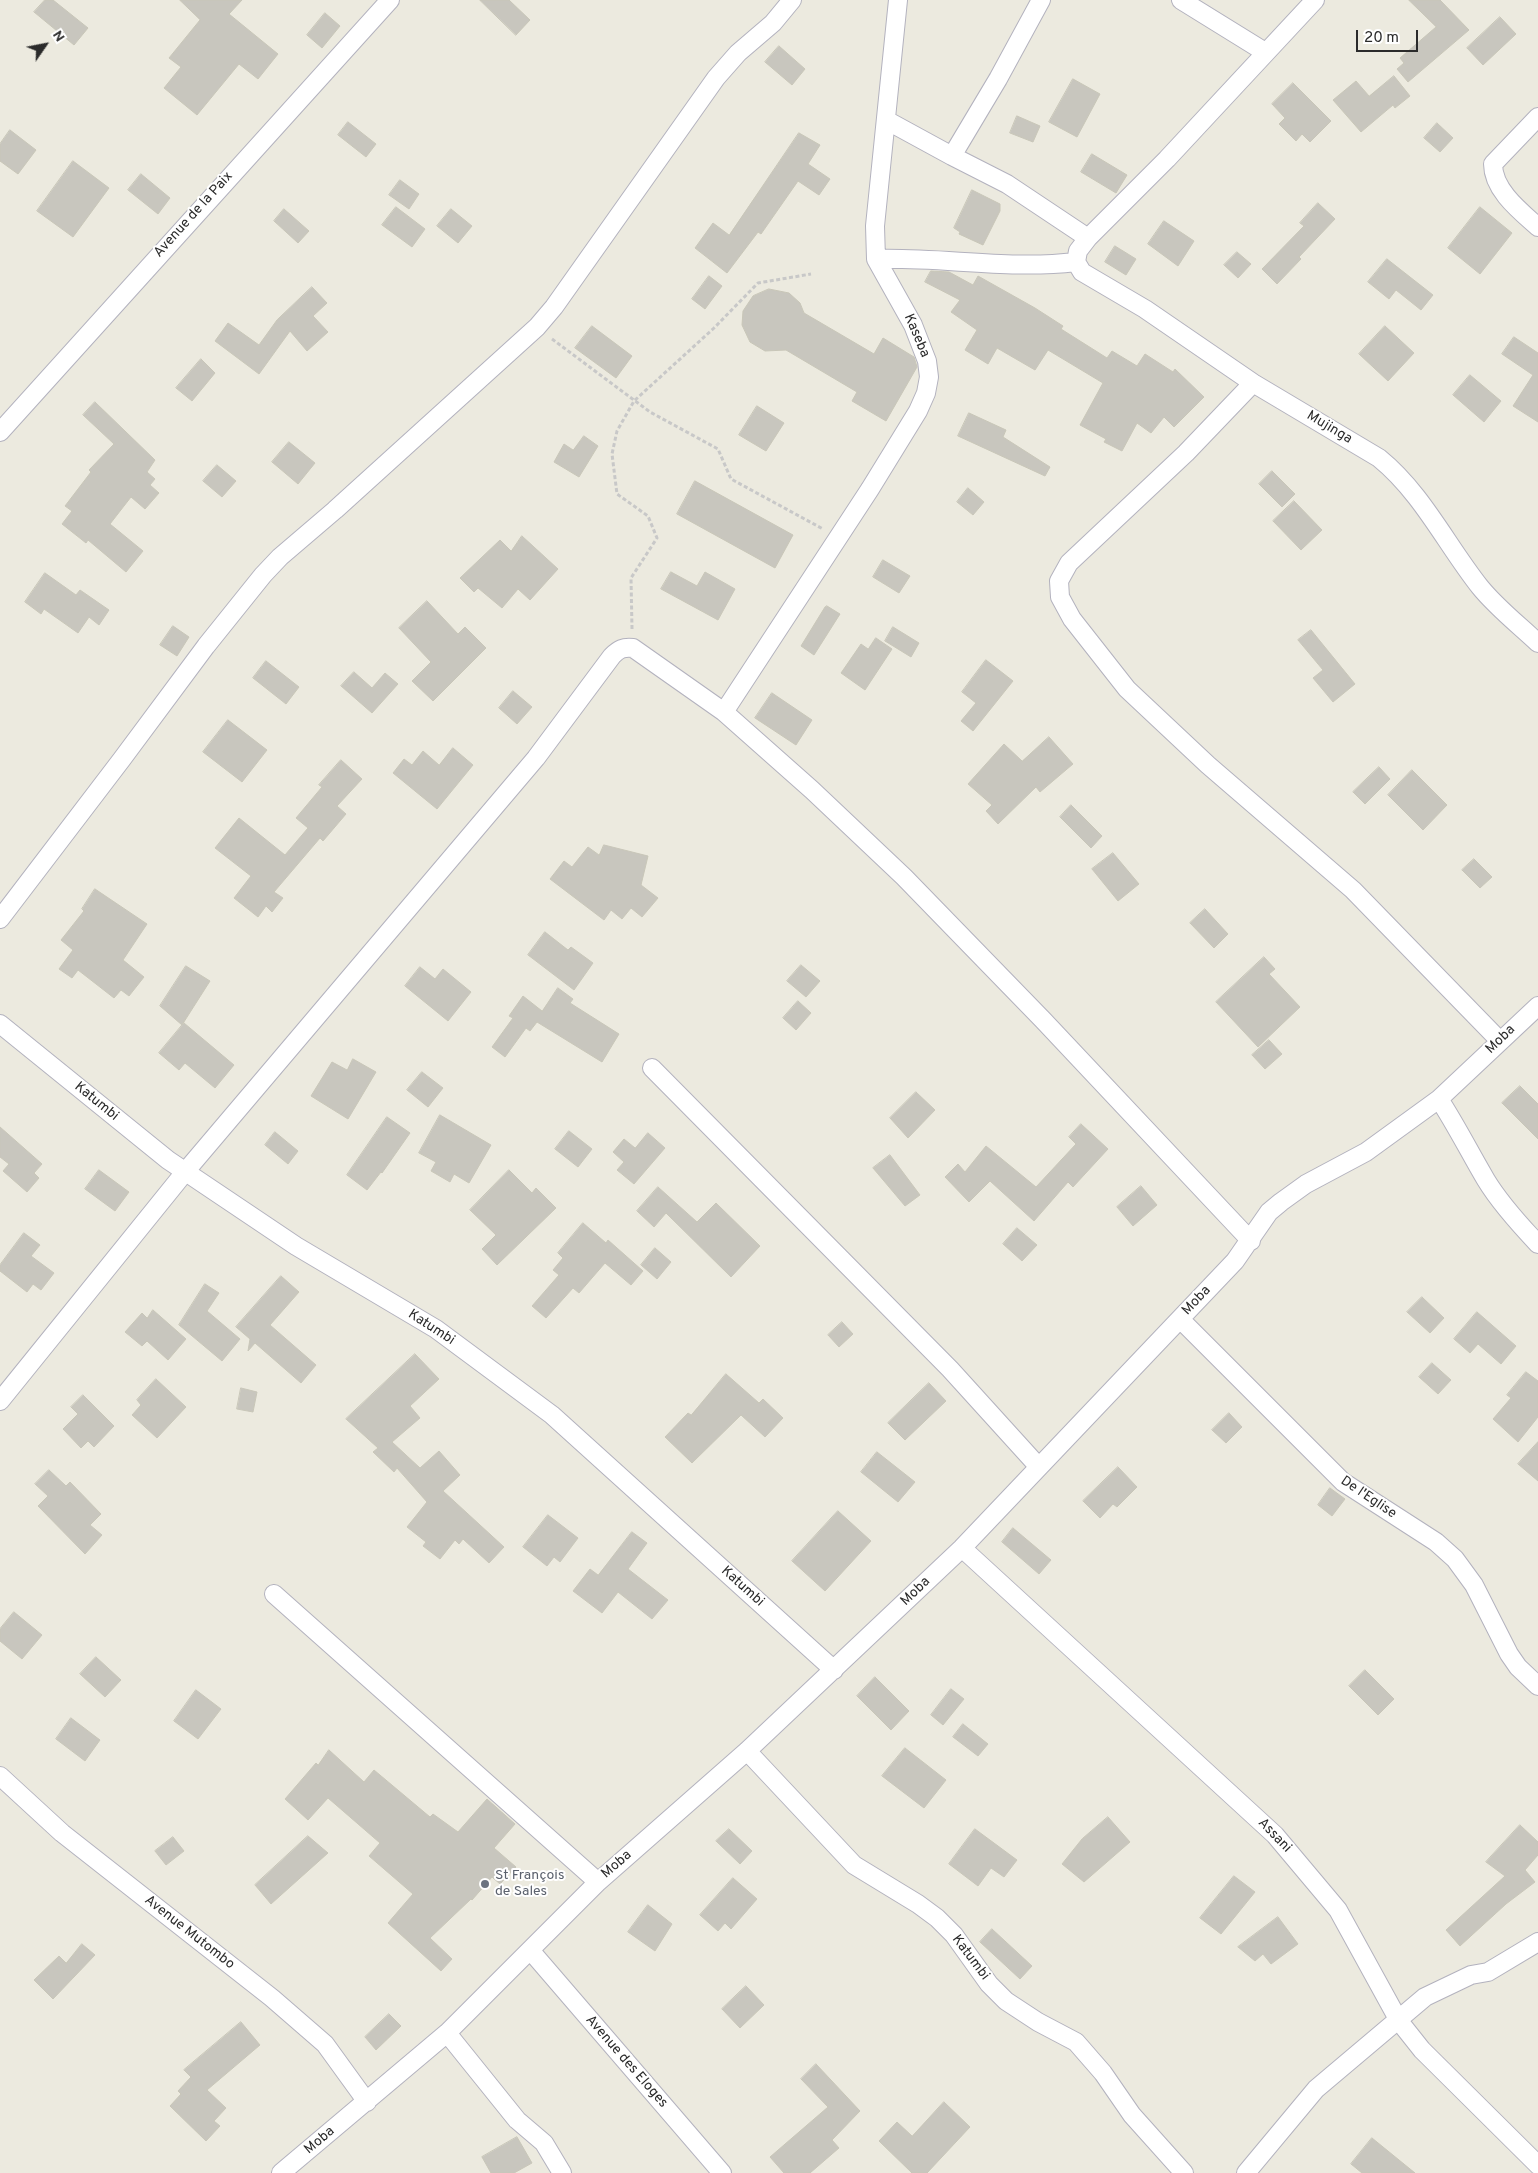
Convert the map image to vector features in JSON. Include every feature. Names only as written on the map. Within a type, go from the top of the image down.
[{"type":"street","name":"Avenue de la Paix","points":[[0,432],[390,0]]},
{"type":"street","points":[[0,919],[206,646],[263,575],[287,551],[342,504],[537,327],[554,307],[716,78],[738,53],[773,24],[792,0]]},
{"type":"street","name":"Kaseba","points":[[724,712],[838,538],[918,411],[926,393],[929,377],[928,361],[921,342],[876,259],[875,226],[898,0]]},
{"type":"street","points":[[952,156],[998,79],[1041,0]]},
{"type":"street","points":[[1181,0],[1265,52]]},
{"type":"street","points":[[876,259],[917,258],[1009,266],[1045,266],[1076,262],[1078,251],[1088,238],[1168,158],[1265,52],[1316,0]]},
{"type":"street","points":[[1538,117],[1492,164],[1497,182],[1520,210],[1538,227]]},
{"type":"street","points":[[886,120],[1007,184],[1088,238]]},
{"type":"street","name":"Mujinga","points":[[1076,262],[1082,272],[1145,309],[1253,383],[1392,468],[1413,492],[1480,587],[1538,643]]},
{"type":"street","points":[[1253,383],[1186,453],[1069,563],[1059,581],[1060,597],[1072,619],[1128,689],[1208,765],[1353,890],[1500,1041]]},
{"type":"street","points":[[0,1402],[185,1172],[536,758],[619,649],[633,648],[724,712],[812,790],[904,877],[1043,1020],[1250,1241]]},
{"type":"street","name":"Moba","points":[[282,2173],[446,2033],[598,1882],[747,1751],[962,1548],[1235,1261],[1269,1212],[1306,1184],[1366,1152],[1439,1099],[1538,1006]]},
{"type":"street","name":"Katumbi","points":[[0,1024],[168,1160],[296,1246],[436,1329],[552,1415],[834,1670]]},
{"type":"street","points":[[652,1068],[950,1369],[1038,1466]]},
{"type":"street","points":[[1439,1099],[1459,1129],[1487,1182],[1518,1223],[1538,1244]]},
{"type":"street","name":"De l'Eglise","points":[[1180,1319],[1343,1482],[1436,1542],[1455,1559],[1474,1585],[1508,1654],[1518,1668],[1538,1686]]},
{"type":"street","name":"Assani","points":[[962,1548],[1275,1836],[1338,1910],[1399,2021],[1422,2050],[1538,2165]]},
{"type":"street","points":[[274,1594],[598,1882]]},
{"type":"street","name":"Katumbi","points":[[747,1751],[854,1865],[918,1904],[937,1918],[954,1935],[989,1984],[1006,2001],[1038,2022],[1076,2042],[1103,2073],[1132,2115],[1184,2173]]},
{"type":"street","name":"Avenue Mutombo","points":[[0,1776],[62,1833],[272,1998],[325,2044],[367,2102]]},
{"type":"street","points":[[1246,2173],[1316,2089],[1399,2021],[1425,1997],[1471,1975],[1488,1972],[1538,1942]]},
{"type":"street","name":"Avenue des Eloges","points":[[530,1950],[722,2173]]},
{"type":"street","points":[[446,2033],[517,2120],[544,2143],[562,2173]]},
{"type":"path","points":[[633,648],[630,578],[657,538],[648,516],[617,494],[612,454],[617,431],[634,400],[714,328],[758,283],[811,274]]},
{"type":"path","points":[[537,327],[650,412],[718,449],[732,479],[838,538]]},
{"type":"building","points":[[45,0],[53,0],[88,28],[74,45],[34,12]]},
{"type":"building","points":[[180,0],[242,0],[229,14],[278,54],[258,79],[239,64],[197,115],[164,88],[181,67],[169,58],[200,20]]},
{"type":"building","points":[[480,0],[509,0],[530,20],[516,35]]},
{"type":"building","points":[[1409,0],[1440,0],[1469,30],[1408,82],[1397,69],[1404,63],[1400,58],[1436,27]]},
{"type":"building","points":[[325,13],[340,26],[322,48],[307,35]]},
{"type":"building","points":[[1500,17],[1516,34],[1483,65],[1467,48]]},
{"type":"building","points":[[779,46],[805,69],[792,85],[765,62]]},
{"type":"building","points":[[1394,76],[1410,96],[1395,108],[1393,105],[1361,132],[1333,100],[1356,81],[1369,96]]},
{"type":"building","points":[[1073,79],[1100,94],[1077,137],[1049,122]]},
{"type":"building","points":[[1293,83],[1331,121],[1310,142],[1302,134],[1296,141],[1279,124],[1285,118],[1272,104]]},
{"type":"building","points":[[1017,116],[1040,126],[1033,142],[1010,133]]},
{"type":"building","points":[[348,122],[376,144],[366,157],[338,135]]},
{"type":"building","points":[[1437,123],[1453,138],[1440,152],[1424,138]]},
{"type":"building","points":[[10,130],[36,150],[18,174],[0,161],[0,144]]},
{"type":"building","points":[[799,133],[820,145],[808,164],[830,179],[819,195],[798,181],[761,234],[758,232],[727,273],[695,248],[713,223],[729,235]]},
{"type":"building","points":[[1092,154],[1127,175],[1116,193],[1081,172]]},
{"type":"building","points":[[73,161],[109,188],[73,237],[37,211]]},
{"type":"building","points":[[141,174],[170,198],[158,214],[128,190]]},
{"type":"building","points":[[400,180],[419,194],[409,209],[389,195]]},
{"type":"building","points":[[972,190],[1000,204],[1000,211],[983,245],[959,234],[960,232],[954,228]]},
{"type":"building","points":[[1318,203],[1335,219],[1299,257],[1301,259],[1277,284],[1262,269],[1304,226],[1300,223]]},
{"type":"building","points":[[396,207],[425,229],[412,247],[382,225]]},
{"type":"building","points":[[1480,207],[1512,233],[1480,274],[1448,248]]},
{"type":"building","points":[[284,209],[309,231],[298,243],[274,221]]},
{"type":"building","points":[[451,209],[472,226],[458,243],[437,226]]},
{"type":"building","points":[[1164,221],[1194,241],[1178,266],[1148,244]]},
{"type":"building","points":[[1115,246],[1136,259],[1126,275],[1105,262]]},
{"type":"building","points":[[1237,252],[1251,264],[1238,278],[1224,265]]},
{"type":"building","points":[[1387,259],[1433,295],[1421,310],[1396,290],[1389,299],[1368,282]]},
{"type":"building","points":[[931,271],[949,272],[973,285],[978,276],[1035,308],[1063,326],[1061,329],[1107,358],[1112,351],[1137,366],[1145,354],[1173,372],[1175,369],[1204,397],[1174,427],[1164,417],[1151,433],[1137,423],[1122,451],[1104,442],[1106,439],[1080,425],[1103,383],[1048,350],[1035,370],[997,348],[988,364],[965,350],[977,330],[951,312],[960,300],[925,282]]},
{"type":"building","points":[[709,276],[722,286],[705,309],[692,299]]},
{"type":"building","points":[[312,287],[327,303],[313,316],[328,332],[307,351],[290,331],[259,374],[215,341],[228,323],[259,345],[277,320]]},
{"type":"building","points":[[769,289],[789,293],[800,303],[804,313],[874,354],[883,338],[914,357],[917,367],[886,421],[852,401],[857,392],[786,350],[765,351],[750,342],[742,325],[743,311],[753,296]]},
{"type":"building","points":[[592,326],[632,356],[616,378],[575,348]]},
{"type":"building","points":[[1385,326],[1414,353],[1388,381],[1359,354]]},
{"type":"building","points":[[1514,337],[1538,353],[1538,422],[1513,406],[1533,375],[1502,354]]},
{"type":"building","points":[[201,359],[215,373],[192,401],[176,388]]},
{"type":"building","points":[[1470,375],[1501,401],[1484,422],[1453,395]]},
{"type":"building","points":[[95,402],[155,460],[147,472],[155,479],[150,485],[159,493],[145,509],[131,497],[110,524],[143,551],[126,572],[88,540],[86,543],[62,524],[72,511],[65,506],[91,472],[89,470],[114,444],[83,415]]},
{"type":"building","points":[[757,406],[784,423],[766,451],[739,435]]},
{"type":"building","points":[[969,413],[1006,430],[1003,437],[1050,467],[1045,476],[958,436]]},
{"type":"building","points":[[584,436],[598,446],[579,477],[554,462],[564,444],[573,450]]},
{"type":"building","points":[[289,442],[315,463],[298,484],[272,462]]},
{"type":"building","points":[[217,465],[236,481],[222,497],[203,481]]},
{"type":"building","points":[[1272,471],[1295,494],[1282,507],[1259,484]]},
{"type":"building","points":[[695,481],[793,535],[775,568],[677,514]]},
{"type":"building","points":[[968,488],[984,502],[973,515],[957,502]]},
{"type":"building","points":[[1294,501],[1322,530],[1301,550],[1273,521]]},
{"type":"building","points":[[522,536],[558,569],[530,600],[518,589],[502,608],[478,588],[474,592],[460,578],[500,540],[511,551]]},
{"type":"building","points":[[883,560],[910,576],[899,593],[873,577]]},
{"type":"building","points":[[671,572],[697,586],[705,572],[735,589],[718,620],[661,589]]},
{"type":"building","points":[[45,573],[76,595],[80,590],[109,610],[99,625],[89,617],[78,633],[44,609],[41,614],[25,602]]},
{"type":"building","points":[[427,601],[458,634],[465,627],[486,648],[433,701],[412,681],[431,662],[399,628]]},
{"type":"building","points":[[827,606],[840,614],[814,655],[801,646]]},
{"type":"building","points":[[173,626],[189,637],[177,656],[160,645]]},
{"type":"building","points":[[893,627],[919,643],[911,657],[885,641]]},
{"type":"building","points":[[1311,630],[1355,684],[1333,702],[1313,678],[1323,670],[1298,640]]},
{"type":"building","points":[[876,638],[892,649],[865,690],[841,673],[861,644],[868,649]]},
{"type":"building","points":[[986,660],[1013,681],[973,731],[961,721],[976,703],[962,692]]},
{"type":"building","points":[[266,661],[299,687],[286,704],[253,678]]},
{"type":"building","points":[[354,672],[372,688],[385,673],[398,684],[372,713],[341,686]]},
{"type":"building","points":[[513,691],[532,707],[517,724],[499,708]]},
{"type":"building","points":[[772,693],[812,720],[796,745],[755,718]]},
{"type":"building","points":[[228,720],[267,750],[242,782],[203,752]]},
{"type":"building","points":[[1049,737],[1073,764],[1040,792],[1036,787],[998,824],[986,811],[992,805],[968,784],[1004,744],[1022,761]]},
{"type":"building","points":[[453,748],[473,765],[437,809],[393,773],[404,759],[412,765],[423,751],[439,765]]},
{"type":"building","points":[[341,760],[362,779],[337,806],[346,814],[323,841],[320,838],[274,892],[283,898],[272,912],[266,906],[258,917],[234,898],[251,876],[215,848],[239,818],[285,855],[308,828],[296,818],[322,787],[319,785]]},
{"type":"building","points":[[1379,767],[1390,779],[1365,804],[1353,792]]},
{"type":"building","points":[[1412,770],[1447,805],[1423,830],[1388,795]]},
{"type":"building","points":[[1071,805],[1102,836],[1091,848],[1060,817]]},
{"type":"building","points":[[604,845],[648,856],[641,885],[658,898],[642,917],[631,908],[622,919],[611,910],[604,920],[550,879],[564,861],[572,867],[588,847],[599,855]]},
{"type":"building","points":[[1113,853],[1139,884],[1118,901],[1092,869]]},
{"type":"building","points":[[1474,859],[1492,877],[1480,888],[1462,870]]},
{"type":"building","points":[[95,889],[147,924],[123,960],[144,977],[129,996],[121,990],[114,998],[78,970],[72,978],[59,969],[73,950],[61,940],[84,911],[82,909]]},
{"type":"building","points":[[1205,909],[1228,934],[1214,948],[1190,923]]},
{"type":"building","points":[[545,932],[568,950],[571,947],[593,963],[574,990],[528,955]]},
{"type":"building","points":[[1264,957],[1275,969],[1269,974],[1300,1007],[1258,1047],[1216,1002]]},
{"type":"building","points":[[801,965],[820,981],[806,997],[787,981]]},
{"type":"building","points":[[186,966],[210,981],[182,1025],[160,1006]]},
{"type":"building","points":[[420,967],[435,979],[443,969],[471,992],[448,1021],[405,986]]},
{"type":"building","points":[[558,988],[573,999],[570,1003],[619,1034],[602,1062],[537,1022],[530,1031],[526,1028],[505,1057],[492,1047],[513,1018],[509,1016],[523,996],[542,1011]]},
{"type":"building","points":[[798,1001],[811,1013],[796,1030],[783,1018]]},
{"type":"building","points":[[184,1023],[234,1065],[215,1088],[185,1063],[179,1070],[159,1053]]},
{"type":"building","points":[[1269,1040],[1282,1054],[1265,1069],[1252,1055]]},
{"type":"building","points":[[353,1059],[376,1072],[348,1119],[311,1096],[332,1062],[347,1070]]},
{"type":"building","points":[[422,1072],[443,1088],[428,1107],[407,1090]]},
{"type":"building","points":[[1520,1086],[1538,1104],[1538,1139],[1502,1103]]},
{"type":"building","points":[[916,1092],[935,1110],[908,1138],[890,1118]]},
{"type":"building","points":[[440,1115],[491,1145],[469,1183],[454,1174],[450,1182],[431,1171],[436,1162],[419,1153]]},
{"type":"building","points":[[387,1117],[410,1133],[382,1173],[367,1190],[347,1175]]},
{"type":"building","points":[[1081,1124],[1108,1149],[1073,1187],[1068,1182],[1034,1221],[990,1181],[969,1202],[945,1177],[958,1164],[965,1172],[986,1146],[1036,1187],[1076,1144],[1069,1137]]},
{"type":"building","points":[[0,1127],[42,1164],[34,1173],[39,1178],[27,1192],[3,1171],[9,1164],[0,1157]]},
{"type":"building","points":[[569,1131],[592,1149],[578,1167],[555,1149]]},
{"type":"building","points":[[275,1132],[298,1151],[288,1164],[265,1145]]},
{"type":"building","points":[[648,1133],[665,1148],[634,1184],[617,1170],[624,1162],[613,1152],[624,1139],[635,1148]]},
{"type":"building","points":[[890,1155],[920,1195],[905,1206],[873,1168]]},
{"type":"building","points":[[99,1170],[129,1192],[115,1211],[85,1189]]},
{"type":"building","points":[[509,1170],[532,1193],[536,1188],[556,1208],[497,1265],[482,1249],[496,1235],[470,1210]]},
{"type":"building","points":[[1141,1186],[1157,1205],[1133,1226],[1117,1207]]},
{"type":"building","points":[[658,1187],[697,1222],[716,1203],[760,1246],[731,1277],[666,1213],[654,1227],[637,1211]]},
{"type":"building","points":[[583,1223],[606,1243],[608,1240],[643,1271],[631,1285],[605,1263],[579,1293],[573,1288],[546,1318],[532,1306],[559,1275],[553,1270],[563,1258],[558,1253]]},
{"type":"building","points":[[1017,1228],[1037,1245],[1022,1261],[1003,1244]]},
{"type":"building","points":[[24,1233],[40,1245],[31,1256],[54,1273],[41,1290],[33,1284],[27,1292],[0,1271],[0,1265]]},
{"type":"building","points":[[655,1248],[671,1262],[657,1279],[641,1265]]},
{"type":"building","points":[[281,1276],[299,1292],[270,1325],[316,1365],[301,1383],[255,1343],[248,1351],[250,1339],[236,1327]]},
{"type":"building","points":[[205,1284],[219,1293],[207,1311],[240,1339],[222,1361],[179,1325]]},
{"type":"building","points":[[1422,1297],[1444,1318],[1430,1333],[1407,1312]]},
{"type":"building","points":[[153,1310],[186,1339],[168,1360],[147,1341],[142,1346],[125,1332],[142,1313],[147,1318]]},
{"type":"building","points":[[1477,1312],[1516,1346],[1501,1364],[1478,1344],[1470,1353],[1454,1339]]},
{"type":"building","points":[[842,1322],[853,1334],[839,1347],[828,1335]]},
{"type":"building","points":[[415,1354],[439,1379],[410,1406],[420,1418],[392,1442],[420,1468],[439,1451],[460,1475],[443,1491],[504,1547],[489,1563],[463,1539],[459,1544],[455,1540],[440,1559],[423,1546],[426,1542],[407,1527],[427,1502],[397,1468],[394,1472],[373,1452],[378,1448],[346,1419]]},
{"type":"building","points":[[1432,1363],[1451,1380],[1438,1394],[1419,1377]]},
{"type":"building","points":[[1526,1372],[1538,1381],[1538,1417],[1518,1442],[1493,1419],[1511,1398],[1507,1395]]},
{"type":"building","points":[[726,1374],[759,1403],[763,1399],[783,1418],[765,1437],[741,1415],[692,1463],[665,1437],[688,1413],[691,1415]]},
{"type":"building","points":[[156,1379],[186,1407],[157,1438],[132,1415],[141,1405],[137,1400]]},
{"type":"building","points":[[929,1383],[946,1401],[905,1440],[888,1423]]},
{"type":"building","points":[[241,1388],[257,1392],[253,1412],[237,1409]]},
{"type":"building","points":[[83,1395],[114,1426],[94,1447],[88,1441],[81,1448],[63,1429],[78,1414],[71,1407]]},
{"type":"building","points":[[1229,1413],[1242,1427],[1226,1443],[1212,1430]]},
{"type":"building","points":[[1538,1442],[1538,1481],[1518,1464]]},
{"type":"building","points":[[877,1452],[915,1482],[898,1502],[861,1472]]},
{"type":"building","points":[[1118,1467],[1137,1487],[1117,1507],[1113,1504],[1100,1518],[1083,1501]]},
{"type":"building","points":[[49,1470],[66,1486],[70,1482],[101,1514],[90,1525],[102,1535],[85,1554],[38,1506],[48,1496],[35,1484]]},
{"type":"building","points":[[1330,1488],[1345,1499],[1332,1516],[1318,1505]]},
{"type":"building","points":[[838,1511],[871,1541],[825,1591],[792,1561]]},
{"type":"building","points":[[548,1515],[578,1538],[560,1562],[554,1557],[547,1566],[523,1547]]},
{"type":"building","points":[[1013,1528],[1051,1560],[1039,1574],[1002,1542]]},
{"type":"building","points":[[632,1532],[647,1543],[628,1569],[668,1600],[652,1619],[618,1592],[602,1613],[573,1591],[590,1569],[598,1575]]},
{"type":"building","points":[[14,1612],[42,1635],[22,1659],[0,1641],[0,1629]]},
{"type":"building","points":[[96,1657],[121,1680],[105,1697],[80,1674]]},
{"type":"building","points":[[1365,1670],[1394,1699],[1378,1715],[1349,1686]]},
{"type":"building","points":[[875,1677],[909,1711],[891,1730],[857,1696]]},
{"type":"building","points":[[951,1689],[964,1699],[943,1725],[931,1715]]},
{"type":"building","points":[[196,1690],[221,1709],[198,1739],[174,1721]]},
{"type":"building","points":[[71,1718],[100,1740],[85,1761],[56,1739]]},
{"type":"building","points":[[963,1724],[988,1744],[978,1756],[953,1737]]},
{"type":"building","points":[[905,1748],[946,1780],[924,1808],[882,1776]]},
{"type":"building","points":[[329,1750],[364,1782],[374,1770],[430,1817],[433,1814],[458,1832],[487,1799],[515,1824],[494,1848],[516,1867],[500,1884],[492,1877],[472,1900],[430,1938],[452,1959],[441,1971],[388,1923],[413,1894],[369,1856],[380,1843],[328,1798],[308,1820],[285,1799],[316,1763],[318,1765]]},
{"type":"building","points":[[1108,1817],[1130,1842],[1084,1882],[1062,1864],[1082,1839]]},
{"type":"building","points":[[1520,1825],[1538,1842],[1538,1855],[1525,1870],[1535,1882],[1506,1904],[1460,1946],[1446,1930],[1505,1876],[1486,1862]]},
{"type":"building","points":[[729,1829],[752,1851],[740,1864],[716,1841]]},
{"type":"building","points":[[975,1829],[1017,1860],[1004,1877],[991,1868],[978,1886],[949,1864]]},
{"type":"building","points":[[308,1836],[328,1853],[271,1904],[255,1885]]},
{"type":"building","points":[[173,1837],[184,1851],[166,1865],[155,1851]]},
{"type":"building","points":[[1234,1876],[1255,1892],[1221,1934],[1200,1918]]},
{"type":"building","points":[[733,1878],[757,1899],[731,1929],[725,1923],[718,1931],[700,1915]]},
{"type":"building","points":[[648,1905],[672,1924],[655,1951],[628,1932]]},
{"type":"building","points":[[1278,1917],[1298,1944],[1271,1964],[1263,1954],[1255,1961],[1238,1947]]},
{"type":"building","points":[[992,1929],[1032,1966],[1020,1979],[980,1942]]},
{"type":"building","points":[[82,1944],[95,1955],[53,1999],[34,1980],[59,1956],[66,1963]]},
{"type":"building","points":[[746,1986],[764,2005],[740,2028],[722,2009]]},
{"type":"building","points":[[389,2014],[401,2026],[376,2050],[365,2037]]},
{"type":"building","points":[[241,2022],[260,2045],[207,2090],[226,2108],[214,2121],[220,2126],[206,2141],[170,2106],[181,2094],[178,2091],[191,2077],[184,2070]]},
{"type":"building","points":[[816,2064],[860,2111],[832,2140],[839,2148],[810,2173],[784,2173],[770,2157],[828,2107],[801,2079]]},
{"type":"building","points":[[944,2102],[970,2127],[927,2173],[912,2173],[879,2141],[897,2122],[912,2136]]},
{"type":"building","points":[[517,2137],[532,2163],[514,2173],[491,2173],[482,2157]]},
{"type":"building","points":[[1372,2138],[1415,2173],[1362,2173],[1351,2164]]},
{"type":"place","name":"St François de Sales","points":[[485,1884]]}]
